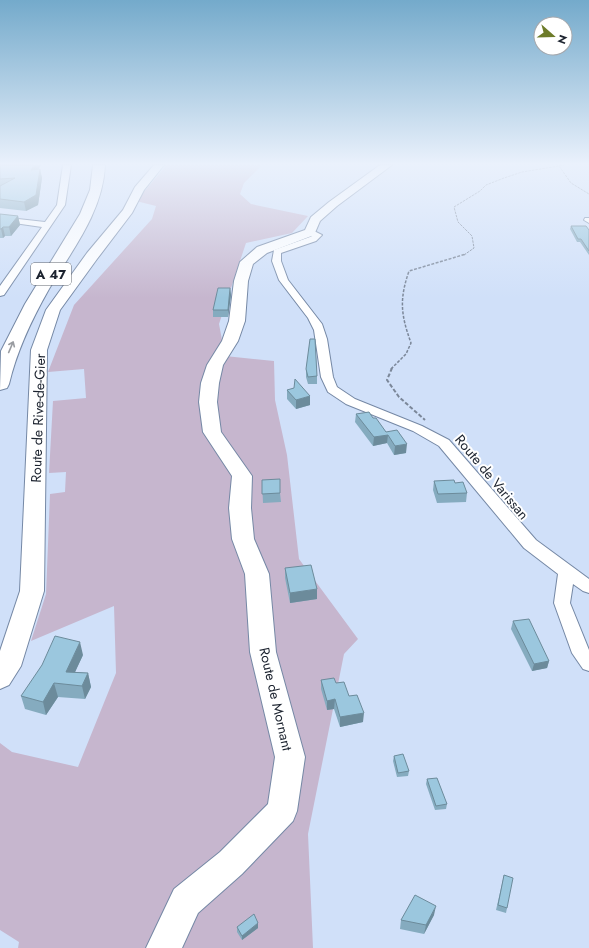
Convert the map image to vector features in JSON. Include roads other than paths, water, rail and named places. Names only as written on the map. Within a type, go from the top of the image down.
[{"type":"highway","name":"A 47","points":[[0,341],[79,209]]},
{"type":"highway","name":"A 47","points":[[0,384],[8,353],[22,324],[80,227],[88,209]]},
{"type":"main road","name":"Route de Rive-de-Gier","points":[[0,678],[8,666],[32,591],[39,350],[53,310],[92,256],[129,209]]},
{"type":"main road","points":[[310,232],[315,220],[327,209]]},
{"type":"main road","name":"Route de Mornant","points":[[164,948],[186,901],[231,863],[282,812],[290,757],[263,652],[257,574],[243,539],[240,508],[242,476],[212,432],[208,402],[210,383],[215,364],[230,341],[237,321],[242,281],[247,262],[262,250],[310,232]]},
{"type":"street","points":[[0,293],[58,209]]},
{"type":"street","points":[[0,219],[48,225]]},
{"type":"street","name":"Route de Varissan","points":[[310,232],[318,235],[313,239],[277,252],[276,257],[278,267],[289,289],[314,318],[320,329],[325,368],[330,388],[347,400],[430,434],[444,443],[530,544],[566,572],[589,586]]},
{"type":"street","points":[[566,572],[562,603],[581,653],[589,664]]}]
